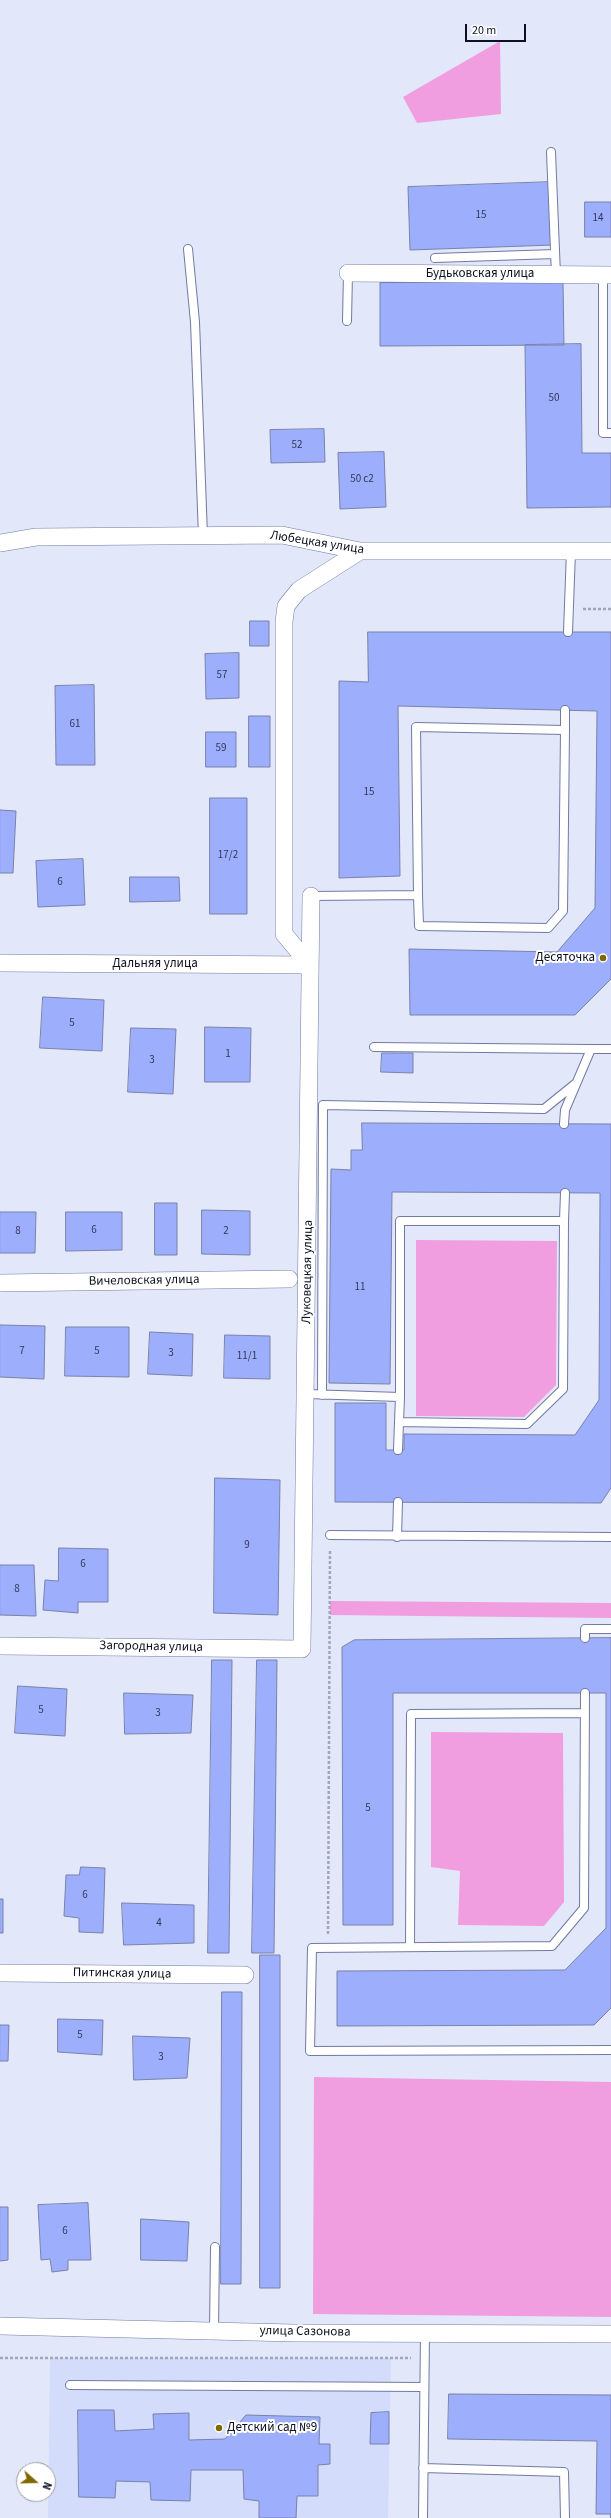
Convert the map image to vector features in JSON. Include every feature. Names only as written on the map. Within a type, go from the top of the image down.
[{"type":"street","name":"Будьковская улица","points":[[348,273],[607,275]]},
{"type":"street","name":"Любецкая улица","points":[[0,543],[36,537],[282,535],[360,551],[611,551]]},
{"type":"street","points":[[310,965],[284,934],[284,622],[286,606],[299,590],[360,551]]},
{"type":"street","name":"Луковецкая улица","points":[[302,1649],[314,1394],[310,965],[311,896]]},
{"type":"street","name":"Дальняя улица","points":[[0,963],[310,965]]},
{"type":"street","name":"Вичеловская улица","points":[[0,1283],[289,1279]]},
{"type":"street","name":"Загородная улица","points":[[0,1646],[302,1649]]},
{"type":"street","name":"Питинская улица","points":[[0,1973],[245,1975]]},
{"type":"street","name":"улица Сазонова","points":[[0,2326],[214,2331],[611,2334]]},
{"type":"lane","points":[[551,152],[556,275]]},
{"type":"lane","points":[[188,249],[195,322],[203,536]]},
{"type":"lane","points":[[435,258],[555,254]]},
{"type":"lane","points":[[347,321],[348,273]]},
{"type":"lane","points":[[607,275],[608,312],[603,433],[611,433]]},
{"type":"lane","points":[[568,632],[571,551]]},
{"type":"lane","points":[[565,710],[565,730],[563,911],[548,928],[419,926],[416,727],[565,730]]},
{"type":"lane","points":[[311,896],[418,895]]},
{"type":"lane","points":[[374,1047],[611,1049]]},
{"type":"lane","points":[[564,1124],[565,1110],[591,1049]]},
{"type":"lane","points":[[400,1397],[314,1394],[323,1105],[544,1109],[576,1084]]},
{"type":"lane","points":[[399,1422],[527,1424],[563,1389],[565,1193]]},
{"type":"lane","points":[[398,1450],[400,1397],[400,1221],[564,1221]]},
{"type":"lane","points":[[397,1537],[398,1502]]},
{"type":"lane","points":[[330,1535],[397,1537],[611,1537]]},
{"type":"lane","points":[[585,1638],[585,1629],[611,1629]]},
{"type":"lane","points":[[585,1693],[584,1908],[552,1946],[312,1948],[310,2051],[611,2050]]},
{"type":"lane","points":[[410,1947],[411,1714],[585,1713]]},
{"type":"lane","points":[[214,2331],[215,2247]]},
{"type":"lane","points":[[423,2518],[423,2358],[425,2333]]},
{"type":"lane","points":[[70,2385],[424,2386]]},
{"type":"lane","points":[[423,2468],[564,2472],[564,2518]]},
{"type":"path","points":[[569,609],[611,609]]},
{"type":"path","points":[[328,1948],[330,1535]]},
{"type":"path","points":[[0,2358],[423,2358]]},
{"type":"shaded area","points":[[500,41],[501,114],[417,123],[403,97]]},
{"type":"shaded area","points":[[416,1240],[557,1241],[556,1385],[524,1417],[416,1416]]},
{"type":"shaded area","points":[[330,1601],[611,1603],[611,1618],[330,1615]]},
{"type":"shaded area","points":[[431,1732],[563,1733],[564,1902],[544,1926],[458,1925],[460,1871],[431,1867]]},
{"type":"shaded area","points":[[314,2077],[611,2082],[611,2317],[313,2314]]},
{"type":"shaded area","name":"Детский сад №9","points":[[50,2358],[391,2358],[388,2518],[48,2518],[48,2502],[56,2502],[56,2462],[49,2462]]},
{"type":"building","points":[[552,182],[554,245],[410,250],[408,187]]},
{"type":"building","points":[[585,202],[611,202],[611,237],[585,237]]},
{"type":"building","points":[[563,282],[564,345],[380,346],[380,283]]},
{"type":"building","points":[[581,344],[582,453],[611,453],[611,507],[527,508],[525,345]]},
{"type":"building","points":[[324,429],[325,462],[271,463],[270,430]]},
{"type":"building","points":[[384,452],[386,507],[340,509],[338,453]]},
{"type":"building","points":[[250,621],[269,621],[269,646],[250,646]]},
{"type":"building","points":[[368,632],[611,632],[611,979],[575,1015],[410,1015],[409,949],[557,952],[595,908],[597,711],[398,706],[400,876],[339,878],[339,681],[368,682]]},
{"type":"building","points":[[239,653],[239,698],[206,699],[205,654]]},
{"type":"building","points":[[94,685],[95,765],[56,765],[55,686]]},
{"type":"building","points":[[249,716],[270,716],[270,767],[249,767]]},
{"type":"building","points":[[206,732],[236,732],[236,767],[206,767]]},
{"type":"building","points":[[210,798],[247,798],[247,914],[210,914]]},
{"type":"building","points":[[0,810],[16,811],[13,873],[0,873]]},
{"type":"building","points":[[83,859],[85,905],[38,907],[36,861]]},
{"type":"building","points":[[130,877],[179,877],[180,901],[130,902]]},
{"type":"building","points":[[43,997],[104,1000],[102,1051],[40,1048]]},
{"type":"building","points":[[205,1027],[251,1028],[250,1082],[205,1082]]},
{"type":"building","points":[[131,1028],[176,1029],[173,1094],[128,1092]]},
{"type":"building","points":[[382,1053],[413,1053],[413,1073],[381,1072]]},
{"type":"building","points":[[362,1123],[611,1124],[611,1488],[601,1503],[335,1502],[335,1403],[386,1403],[386,1450],[404,1450],[404,1434],[575,1435],[599,1400],[600,1193],[392,1192],[390,1384],[329,1383],[331,1169],[351,1170],[351,1150],[362,1150]]},
{"type":"building","points":[[155,1203],[177,1203],[177,1255],[155,1255]]},
{"type":"building","points":[[202,1210],[250,1211],[250,1255],[202,1254]]},
{"type":"building","points":[[0,1212],[36,1212],[35,1253],[0,1253]]},
{"type":"building","points":[[66,1212],[122,1212],[122,1250],[66,1251]]},
{"type":"building","points":[[0,1325],[45,1326],[44,1379],[0,1377]]},
{"type":"building","points":[[66,1327],[129,1327],[129,1377],[65,1376]]},
{"type":"building","points":[[150,1332],[193,1334],[192,1376],[148,1374]]},
{"type":"building","points":[[225,1335],[270,1336],[270,1379],[224,1378]]},
{"type":"building","points":[[215,1478],[280,1480],[278,1615],[214,1613]]},
{"type":"building","points":[[59,1548],[108,1549],[108,1602],[78,1602],[78,1613],[43,1610],[45,1580],[58,1581]]},
{"type":"building","points":[[0,1565],[34,1565],[36,1616],[0,1615]]},
{"type":"building","points":[[611,1638],[611,2008],[594,2025],[337,2026],[337,1971],[565,1970],[606,1928],[606,1693],[393,1693],[393,1925],[343,1925],[342,1647],[354,1640]]},
{"type":"building","points":[[212,1660],[232,1660],[229,1953],[208,1953]]},
{"type":"building","points":[[257,1660],[277,1660],[274,1953],[252,1953]]},
{"type":"building","points":[[18,1686],[67,1689],[65,1736],[15,1733]]},
{"type":"building","points":[[124,1693],[193,1695],[191,1733],[125,1734]]},
{"type":"building","points":[[81,1867],[105,1868],[103,1933],[79,1932],[79,1918],[64,1916],[66,1875],[79,1875]]},
{"type":"building","points":[[0,1899],[3,1899],[3,1933],[0,1933]]},
{"type":"building","points":[[122,1903],[194,1905],[194,1943],[124,1945]]},
{"type":"building","points":[[260,1955],[280,1955],[280,2288],[260,2288]]},
{"type":"building","points":[[222,1992],[242,1992],[241,2284],[221,2284]]},
{"type":"building","points":[[58,2019],[103,2020],[102,2055],[58,2052]]},
{"type":"building","points":[[0,2025],[9,2025],[8,2061],[0,2061]]},
{"type":"building","points":[[133,2036],[190,2038],[187,2078],[134,2080]]},
{"type":"building","points":[[88,2203],[91,2260],[68,2260],[68,2270],[52,2272],[50,2259],[41,2260],[38,2205]]},
{"type":"building","points":[[0,2207],[8,2207],[8,2260],[0,2261]]},
{"type":"building","points":[[141,2219],[189,2222],[187,2261],[141,2260]]},
{"type":"building","points":[[449,2394],[611,2395],[611,2518],[610,2514],[596,2514],[597,2441],[448,2439]]},
{"type":"building","points":[[78,2410],[114,2410],[115,2431],[154,2429],[153,2414],[189,2413],[189,2440],[225,2439],[246,2415],[320,2417],[319,2444],[330,2444],[330,2464],[318,2465],[318,2496],[297,2496],[296,2518],[259,2518],[259,2501],[244,2499],[243,2470],[191,2470],[190,2501],[151,2500],[150,2482],[116,2481],[115,2498],[79,2497]]},
{"type":"building","points":[[389,2412],[389,2444],[370,2444],[371,2413]]},
{"type":"place","name":"Десяточка","points":[[603,958]]},
{"type":"place","name":"Детский сад №9","points":[[219,2428]]}]
